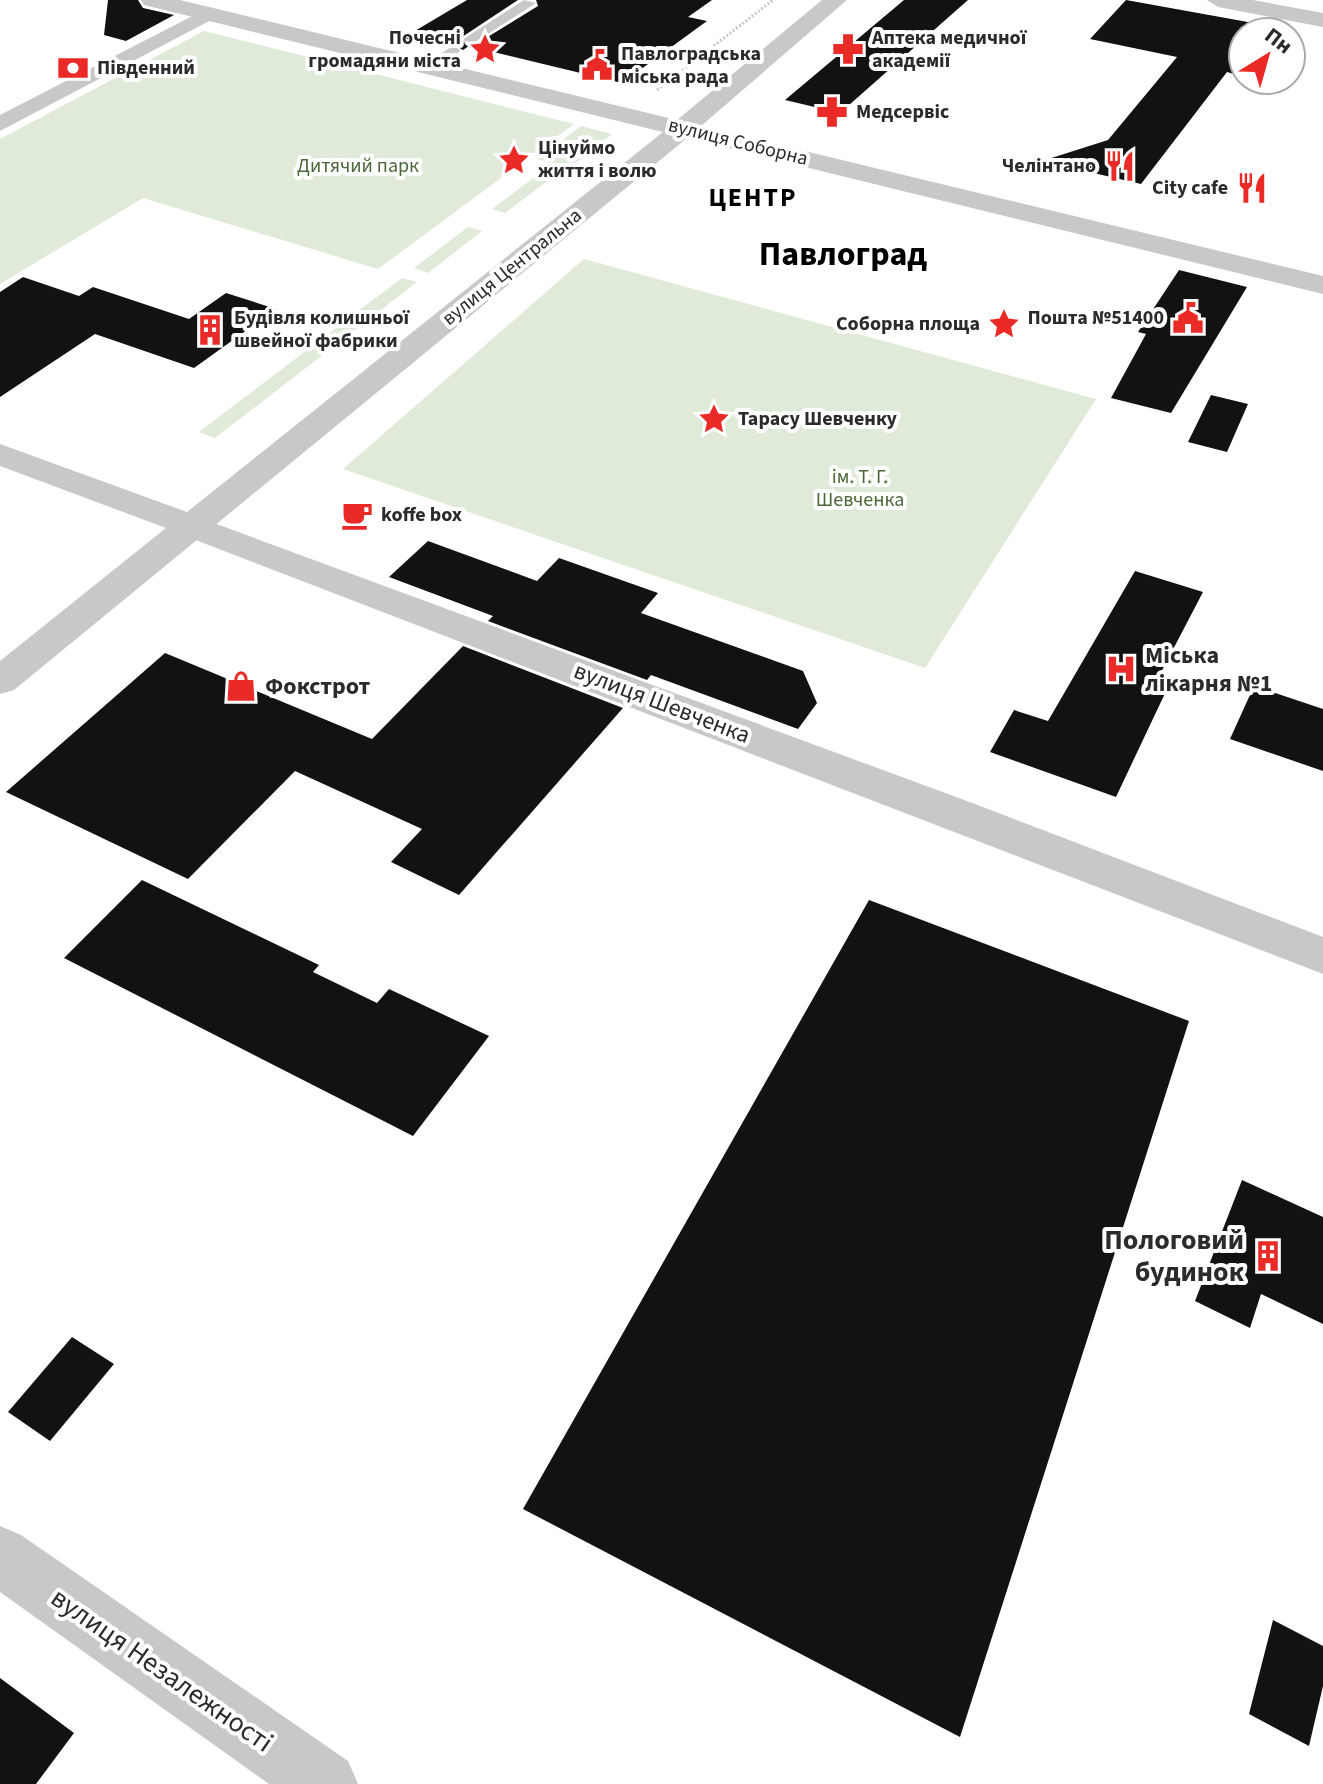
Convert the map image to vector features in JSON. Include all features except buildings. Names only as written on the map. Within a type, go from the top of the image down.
[{"type":"street","name":"вулиця Соборна","points":[[152,0],[1323,285]]},
{"type":"street","name":"вулиця Центральна","points":[[0,681],[683,128],[836,0]]},
{"type":"street","points":[[1218,0],[1323,20]]},
{"type":"street","points":[[0,124],[208,14]]},
{"type":"street","name":"вулиця Шевченка","points":[[0,454],[960,815],[1323,956]]},
{"type":"street","name":"вулиця Незалежності","points":[[0,1556],[325,1784]]},
{"type":"lane","points":[[469,40],[529,3]]},
{"type":"lane","points":[[497,23],[523,29]]},
{"type":"lane","points":[[426,67],[453,50]]},
{"type":"path","points":[[646,98],[773,0]]},
{"type":"green space","name":"Дитячий парк","points":[[204,31],[574,124],[378,269],[143,198],[0,284],[0,139]]},
{"type":"green space","points":[[581,126],[612,134],[569,168],[537,159]]},
{"type":"green space","points":[[541,172],[554,176],[505,213],[492,209]]},
{"type":"green space","points":[[468,227],[482,231],[428,273],[414,268]]},
{"type":"green space","name":"ім. Т. Г. Шевченка","points":[[584,259],[1096,399],[925,668],[343,469]]},
{"type":"green space","points":[[402,278],[417,282],[215,438],[199,432]]},
{"type":"place","name":"Почесні громадяни міста","points":[[485,49]]},
{"type":"place","name":"Аптека медичної академії","points":[[848,49]]},
{"type":"place","name":"Павлоградська міська рада","points":[[597,65]]},
{"type":"place","name":"Пiвденний","points":[[73,68]]},
{"type":"place","name":"Медсервіс","points":[[832,112]]},
{"type":"place","name":"Цінуймо життя і волю","points":[[514,160]]},
{"type":"place","name":"Челінтано","points":[[1120,166]]},
{"type":"place","name":"City cafe","points":[[1252,188]]},
{"type":"place","name":"Пошта №51400","points":[[1188,318]]},
{"type":"place","name":"Соборна площа","points":[[1004,324]]},
{"type":"place","name":"Будівля колишньої швейної фабрики","points":[[210,330]]},
{"type":"place","name":"Тарасу Шевченку","points":[[714,419]]},
{"type":"place","name":"koffe box","points":[[357,515]]},
{"type":"place","name":"Міська лікарня №1","points":[[1121,669]]},
{"type":"place","name":"Фокстрот","points":[[241,686]]},
{"type":"place","name":"Пологовий будинок","points":[[1268,1256]]},
{"type":"district","name":"ЦЕНТР","points":[[753,197]]},
{"type":"district","name":"Павлоград","points":[[843,254]]}]
